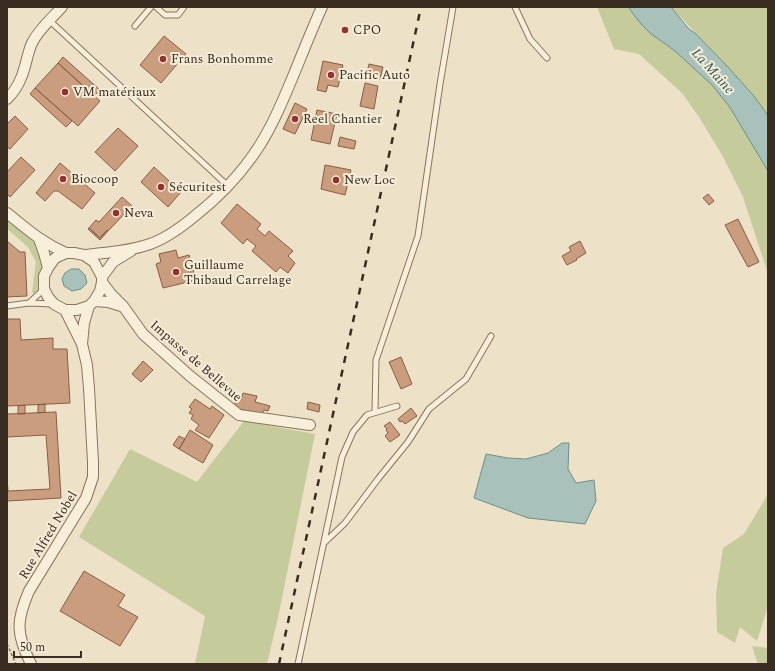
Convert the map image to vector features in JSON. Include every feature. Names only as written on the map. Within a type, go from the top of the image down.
[{"type":"street","points":[[7,99],[21,79],[33,41],[39,32],[62,7]]},
{"type":"street","points":[[7,212],[39,239],[66,253],[84,255],[135,248],[151,244],[166,236],[217,198],[250,160],[267,133],[322,7]]},
{"type":"street","points":[[39,239],[48,268]]},
{"type":"street","points":[[82,344],[84,324],[92,303],[100,291],[102,280],[113,262],[135,248]]},
{"type":"street","points":[[66,253],[56,258],[44,276],[44,289],[54,304],[65,310],[78,310],[92,303],[108,302],[123,306]]},
{"type":"street","points":[[84,255],[94,262],[102,280]]},
{"type":"street","name":"Impasse de Bellevue","points":[[102,280],[111,294],[123,306],[147,338],[238,416],[310,425]]},
{"type":"street","points":[[65,310],[82,344]]},
{"type":"street","name":"Rue Alfred Nobel","points":[[31,664],[22,642],[19,628],[20,616],[30,591],[86,498],[93,477],[90,388],[82,344]]},
{"type":"lane","points":[[135,26],[151,7]]},
{"type":"lane","points":[[156,7],[165,15],[178,14],[184,7]]},
{"type":"lane","points":[[376,412],[376,360],[418,236],[440,84],[453,7]]},
{"type":"lane","points":[[515,7],[530,39],[547,58]]},
{"type":"lane","points":[[50,21],[228,186]]},
{"type":"lane","points":[[29,303],[44,289]]},
{"type":"lane","points":[[7,306],[29,303],[54,304]]},
{"type":"lane","points":[[325,542],[345,523],[408,442],[429,409],[466,379],[491,336]]},
{"type":"lane","points":[[298,664],[342,457],[353,432],[366,415],[397,406]]},
{"type":"path","points":[[7,644],[16,664]]},
{"type":"green space","points":[[597,7],[635,7],[727,96],[768,161],[768,274],[743,197],[722,155],[699,117],[682,93],[639,54],[614,49]]},
{"type":"green space","points":[[671,7],[768,7],[768,116],[728,67]]},
{"type":"green space","points":[[7,218],[38,246],[44,260],[41,268],[39,287],[34,294],[32,292],[36,262],[28,247],[7,229]]},
{"type":"green space","points":[[244,421],[315,434],[279,613],[267,664],[195,664],[205,616],[79,537],[130,449],[197,482]]},
{"type":"green space","points":[[768,494],[768,606],[757,641],[740,627],[735,643],[717,632],[716,593],[723,548],[744,534]]},
{"type":"green space","points":[[752,646],[768,648],[768,664],[758,664]]},
{"type":"water","name":"La Maine","points":[[628,7],[671,7],[689,29],[695,33],[728,67],[753,95],[768,116],[768,171],[729,106],[712,85],[675,51],[650,33]]},
{"type":"water","points":[[71,269],[79,269],[85,275],[87,283],[81,289],[72,291],[64,286],[62,279],[65,273]]},
{"type":"water","points":[[562,443],[569,443],[568,469],[576,483],[594,480],[596,501],[585,524],[528,518],[474,498],[486,454],[508,458],[526,459],[548,453]]},
{"type":"building","name":"Frans Bonhomme","points":[[164,36],[186,54],[161,83],[140,65]]},
{"type":"building","points":[[63,57],[100,90],[94,96],[58,63]]},
{"type":"building","name":"Pacific Auto","points":[[323,61],[343,65],[338,87],[328,85],[326,92],[317,90]]},
{"type":"building","name":"VM matériaux","points":[[58,63],[100,101],[78,126],[35,88]]},
{"type":"building","points":[[369,64],[383,67],[380,79],[366,76]]},
{"type":"building","points":[[365,83],[378,86],[374,109],[360,106]]},
{"type":"building","points":[[35,88],[72,121],[66,127],[30,94]]},
{"type":"building","name":"Reel Chantier","points":[[295,103],[307,109],[295,134],[283,129]]},
{"type":"building","points":[[317,110],[337,114],[330,144],[311,140]]},
{"type":"building","points":[[15,116],[28,129],[10,149],[7,147],[7,124]]},
{"type":"building","points":[[118,128],[138,146],[115,171],[95,152]]},
{"type":"building","points":[[340,137],[356,141],[354,149],[338,146]]},
{"type":"building","points":[[21,157],[35,170],[10,197],[7,194],[7,172]]},
{"type":"building","name":"Biocoop","points":[[60,163],[95,193],[82,209],[58,191],[54,191],[45,201],[36,193]]},
{"type":"building","name":"New Loc","points":[[325,165],[351,170],[345,195],[321,189]]},
{"type":"building","name":"Sécuritest","points":[[154,167],[181,192],[168,207],[141,182]]},
{"type":"building","points":[[708,194],[714,201],[709,205],[703,198]]},
{"type":"building","name":"Neva","points":[[122,197],[132,206],[108,231],[107,230],[100,238],[89,228],[88,229],[96,220],[99,222]]},
{"type":"building","points":[[237,204],[261,224],[257,229],[265,236],[269,231],[293,251],[288,256],[295,263],[288,273],[280,267],[276,272],[252,251],[256,246],[247,239],[243,244],[221,223]]},
{"type":"building","points":[[738,219],[759,262],[748,267],[725,225]]},
{"type":"building","points":[[89,228],[100,238],[107,230],[108,231],[100,240],[88,229]]},
{"type":"building","points":[[7,241],[20,252],[25,252],[27,296],[7,297]]},
{"type":"building","points":[[580,241],[586,253],[567,265],[562,256],[571,251],[569,247]]},
{"type":"building","name":"Guillaume Thibaud Carrelage","points":[[176,250],[178,258],[189,255],[196,280],[163,288],[156,264],[161,262],[159,254]]},
{"type":"building","points":[[7,319],[20,319],[21,340],[53,338],[53,349],[67,349],[70,403],[7,406]]},
{"type":"building","points":[[401,357],[412,384],[401,389],[389,362]]},
{"type":"building","points":[[143,361],[153,370],[141,382],[132,374]]},
{"type":"building","points":[[243,393],[257,396],[255,402],[270,406],[268,411],[264,410],[262,414],[234,408],[236,399],[241,400]]},
{"type":"building","points":[[195,399],[210,409],[212,406],[224,415],[209,438],[195,430],[199,425],[191,419],[193,415],[189,413],[192,409],[189,407]]},
{"type":"building","points":[[308,402],[320,405],[319,412],[307,409]]},
{"type":"building","points":[[45,404],[45,412],[38,413],[38,405]]},
{"type":"building","points":[[25,405],[25,414],[18,414],[18,406]]},
{"type":"building","points":[[411,408],[417,416],[405,424],[402,421],[400,422],[398,419]]},
{"type":"building","points":[[56,412],[61,498],[7,501],[7,477],[8,491],[50,489],[46,435],[7,437],[7,414]]},
{"type":"building","points":[[390,422],[400,435],[390,442],[385,436],[388,433],[384,426]]},
{"type":"building","points":[[190,430],[213,445],[203,463],[179,449]]},
{"type":"building","points":[[179,436],[185,439],[179,449],[173,445]]},
{"type":"building","points":[[84,571],[125,595],[118,606],[138,617],[120,646],[60,611]]},
{"type":"railway","points":[[279,664],[421,7]]},
{"type":"place","name":"CPO","points":[[345,30]]},
{"type":"place","name":"Frans Bonhomme","points":[[163,59]]},
{"type":"place","name":"Pacific Auto","points":[[331,75]]},
{"type":"place","name":"VM matériaux","points":[[65,92]]},
{"type":"place","name":"Reel Chantier","points":[[295,119]]},
{"type":"place","name":"Biocoop","points":[[63,179]]},
{"type":"place","name":"New Loc","points":[[336,180]]},
{"type":"place","name":"Sécuritest","points":[[161,187]]},
{"type":"place","name":"Neva","points":[[116,213]]},
{"type":"place","name":"Guillaume Thibaud Carrelage","points":[[176,272]]}]
